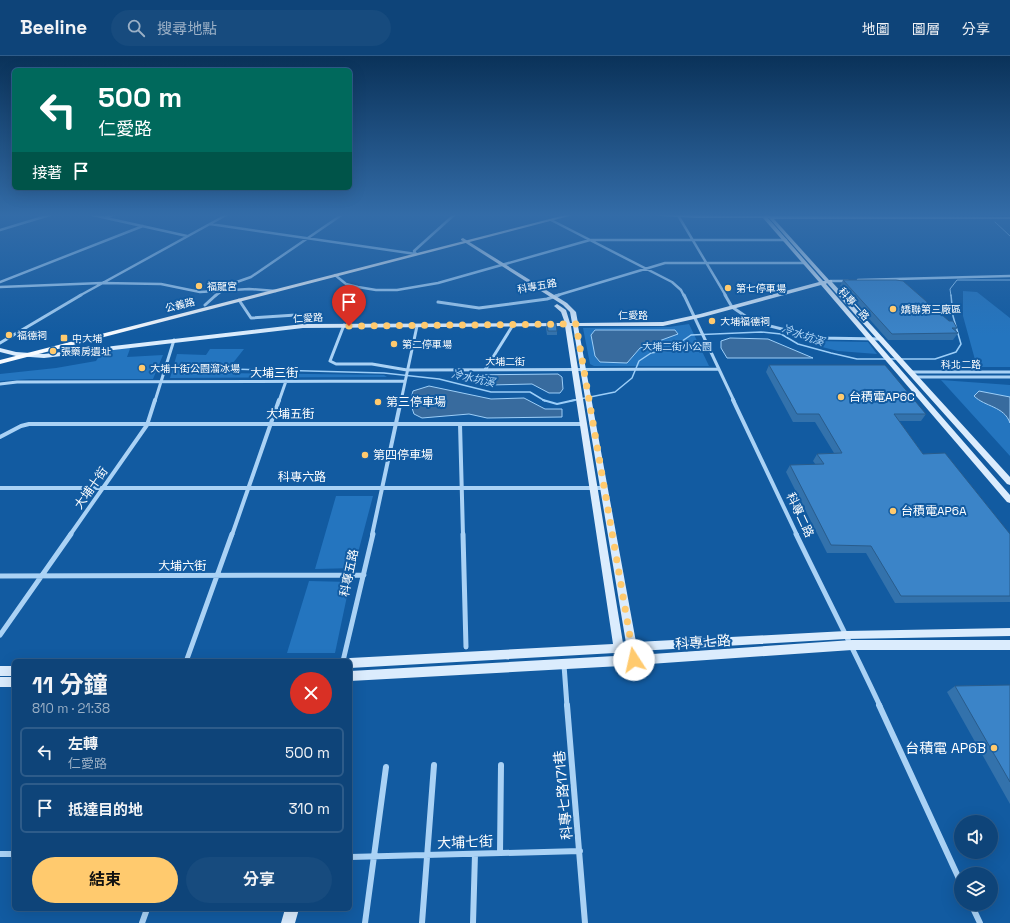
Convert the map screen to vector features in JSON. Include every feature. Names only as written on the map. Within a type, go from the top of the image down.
[{"type":"main road","name":"公義路","points":[[0,358],[407,254]]},
{"type":"main road","name":"公義路","points":[[0,362],[276,291],[408,254]]},
{"type":"street","points":[[0,282],[70,254]]},
{"type":"street","points":[[0,343],[102,283],[154,254]]},
{"type":"street","points":[[205,305],[231,284],[251,277],[284,254]]},
{"type":"street","points":[[483,254],[564,311],[568,324],[574,369],[583,398],[603,488],[634,660]]},
{"type":"street","points":[[334,275],[346,284],[358,287],[381,290],[397,290],[438,283],[540,254]]},
{"type":"street","name":"科專二路","points":[[618,254],[672,282],[681,290],[693,312],[693,318],[719,369],[833,613],[852,645],[954,868]]},
{"type":"street","points":[[700,254],[732,308],[754,322],[818,338],[882,339]]},
{"type":"street","name":"科專一路","points":[[797,254],[884,352],[1010,500]]},
{"type":"street","name":"科專一路","points":[[805,254],[1010,482]]},
{"type":"street","name":"科專五路","points":[[438,302],[473,308],[554,298],[645,268],[665,263],[805,263]]},
{"type":"street","points":[[500,266],[554,298],[573,312],[583,369],[583,424],[621,661]]},
{"type":"street","points":[[830,281],[882,278],[1010,276]]},
{"type":"street","name":"仁愛路","points":[[0,350],[16,354],[44,356],[303,326],[663,324],[732,308],[830,281]]},
{"type":"street","points":[[0,287],[102,283],[161,284],[193,291],[250,289],[276,291]]},
{"type":"street","points":[[239,300],[251,318],[311,314]]},
{"type":"street","points":[[485,370],[513,325]]},
{"type":"street","name":"大埔二街","points":[[344,326],[330,361],[336,364],[372,364],[407,371],[719,369]]},
{"type":"street","name":"科專五路","points":[[343,659],[364,575],[417,326]]},
{"type":"street","name":"大埔十街","points":[[0,635],[147,425],[174,340]]},
{"type":"street","name":"科北二路","points":[[914,374],[1010,372]]},
{"type":"street","points":[[902,374],[914,374]]},
{"type":"street","name":"科北二路","points":[[914,374],[1010,377]]},
{"type":"street","name":"大埔三街","points":[[0,384],[17,382],[286,382],[405,380]]},
{"type":"street","points":[[187,659],[219,576],[247,488],[286,382]]},
{"type":"street","name":"大埔五街","points":[[0,437],[21,426],[29,424],[583,424]]},
{"type":"street","points":[[460,424],[466,647]]},
{"type":"street","name":"科專六路","points":[[0,488],[603,488]]},
{"type":"street","name":"大埔六街","points":[[0,576],[364,575]]},
{"type":"street","name":"科專七路","points":[[352,663],[846,635],[1010,632]]},
{"type":"street","name":"科專七路","points":[[352,676],[564,665],[852,645],[1010,645]]},
{"type":"street","name":"科專七路171巷","points":[[564,665],[585,923]]},
{"type":"street","points":[[0,671],[12,670]]},
{"type":"street","points":[[0,682],[12,682]]},
{"type":"street","points":[[500,853],[501,765]]},
{"type":"street","points":[[365,923],[386,766]]},
{"type":"street","points":[[422,923],[434,766]]},
{"type":"street","name":"大埔七街","points":[[352,857],[580,851]]},
{"type":"street","points":[[0,854],[12,854]]},
{"type":"street","points":[[473,923],[475,854]]},
{"type":"street","points":[[142,923],[146,911]]},
{"type":"street","points":[[288,923],[291,911]]},
{"type":"street","points":[[974,911],[980,923]]},
{"type":"green space","points":[[963,291],[977,292],[1010,318],[1010,367],[977,367],[963,316]]},
{"type":"green space","name":"大埔二街小公園","points":[[689,324],[709,366],[594,366],[590,364],[583,328],[669,327]]},
{"type":"green space","points":[[816,341],[868,342],[877,354],[838,351],[814,345]]},
{"type":"green space","points":[[131,346],[127,357],[163,355],[153,379],[30,379],[0,381],[0,374],[56,368],[96,361],[103,350]]},
{"type":"green space","points":[[210,349],[244,349],[225,373],[384,375],[387,377],[170,378],[177,354],[206,355]]},
{"type":"green space","points":[[941,380],[1010,385],[1010,456]]},
{"type":"green space","points":[[336,496],[373,496],[354,568],[315,569]]},
{"type":"green space","points":[[309,581],[350,582],[335,653],[287,653]]},
{"type":"water","points":[[595,330],[675,330],[678,334],[640,348],[627,363],[600,362],[595,356],[591,335]]},
{"type":"water","points":[[730,338],[768,339],[813,358],[727,358],[721,348],[721,341]]},
{"type":"water","points":[[558,374],[562,377],[563,389],[560,393],[549,393],[532,384],[490,385],[470,381],[462,375]]},
{"type":"water","points":[[429,386],[491,399],[524,398],[545,409],[562,409],[562,417],[487,418],[469,414],[422,418],[414,414],[410,402],[413,391]]},
{"type":"water","points":[[979,391],[1010,397],[1010,423],[1007,417],[999,410],[978,400],[974,396]]},
{"type":"building","name":"嬌聯第三廠區","points":[[843,280],[903,281],[949,321],[953,321],[957,328],[952,328],[958,333],[892,334]]},
{"type":"building","points":[[547,323],[556,323],[557,331],[548,331]]},
{"type":"building","name":"台積電AP6A","points":[[769,365],[885,365],[926,414],[894,414],[923,454],[945,453],[1010,534],[1010,596],[901,596],[871,546],[831,545],[790,465],[824,464],[817,454],[842,453],[819,414],[797,414]]},
{"type":"building","name":"台積電 AP6B","points":[[1010,685],[1010,782],[955,686]]},
{"type":"waterway","name":"冷水坑溪","points":[[951,296],[950,289],[957,280],[1010,280]]},
{"type":"waterway","name":"冷水坑溪","points":[[890,359],[935,359],[956,352],[961,344],[953,316],[951,295]]},
{"type":"waterway","name":"冷水坑溪","points":[[575,400],[615,392],[632,378],[639,361],[651,353],[669,350],[691,335],[761,332],[781,334],[798,344],[831,353],[857,359],[886,359]]},
{"type":"waterway","name":"冷水坑溪","points":[[231,369],[384,373],[439,379],[491,392],[530,392],[544,400]]},
{"type":"waterway","name":"冷水坑溪","points":[[544,400],[557,404],[575,400]]},
{"type":"waterway","name":"冷水坑溪","points":[[570,401],[575,400]]},
{"type":"place","name":"福龍宮","points":[[199,286]]},
{"type":"place","name":"第七停車場","points":[[728,288]]},
{"type":"place","name":"嬌聯第三廠區","points":[[893,309]]},
{"type":"place","name":"大埔福德祠","points":[[712,321]]},
{"type":"place","name":"福德祠","points":[[9,335]]},
{"type":"place","name":"中大埔","points":[[64,338]]},
{"type":"place","name":"第二停車場","points":[[394,344]]},
{"type":"place","name":"張藥房遺址","points":[[53,351]]},
{"type":"place","name":"大埔十街公園溜冰場","points":[[142,368]]},
{"type":"place","name":"台積電AP6C","points":[[841,397]]},
{"type":"place","name":"第三停車場","points":[[378,402]]},
{"type":"place","name":"第四停車場","points":[[365,455]]},
{"type":"place","name":"台積電AP6A","points":[[893,511]]},
{"type":"place","name":"台積電 AP6B","points":[[994,748]]},
{"type":"route","points":[[349,326],[576,324],[592,424],[634,660]]}]
